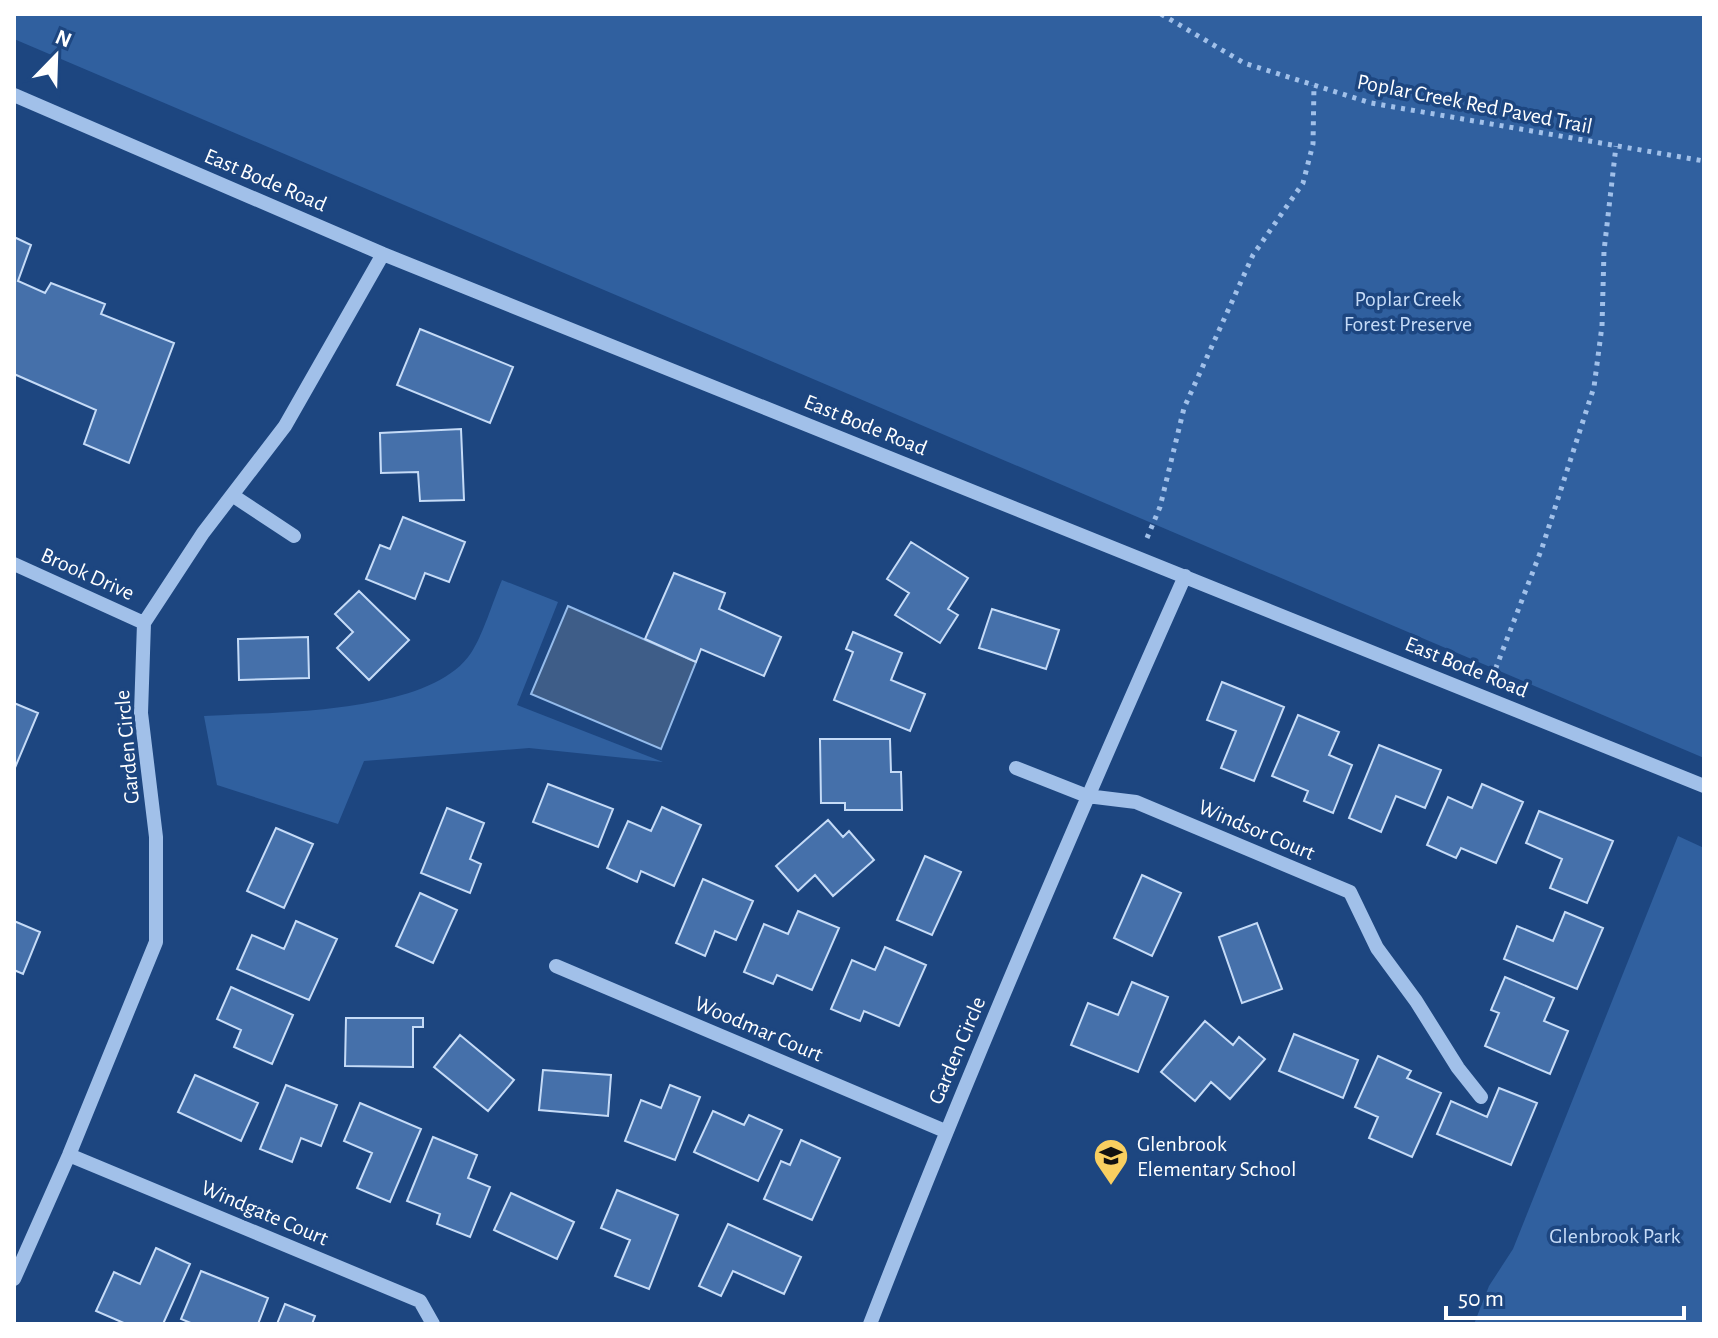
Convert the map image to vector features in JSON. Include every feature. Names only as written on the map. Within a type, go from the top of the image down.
[{"type":"street","name":"East Bode Road","points":[[14,95],[383,254],[1704,786]]},
{"type":"street","points":[[144,623],[203,533],[285,426],[383,254]]},
{"type":"street","points":[[232,495],[294,536]]},
{"type":"street","name":"Brook Drive","points":[[14,564],[144,623]]},
{"type":"street","name":"Garden Circle","points":[[870,1324],[945,1131],[1087,796],[1185,576]]},
{"type":"street","name":"Garden Circle","points":[[14,1279],[69,1155],[156,942],[156,837],[141,713],[144,623]]},
{"type":"street","points":[[1016,768],[1087,796]]},
{"type":"street","name":"Windsor Court","points":[[1087,796],[1136,802],[1350,892],[1377,948],[1481,1097]]},
{"type":"street","name":"Woodmar Court","points":[[556,966],[945,1131]]},
{"type":"street","name":"Windgate Court","points":[[69,1155],[420,1301],[433,1324]]},
{"type":"path","name":"Poplar Creek Red Paved Trail","points":[[1161,14],[1244,63],[1371,103],[1704,161]]},
{"type":"path","points":[[1139,557],[1160,507],[1184,408],[1253,255],[1303,183],[1313,144],[1314,85]]},
{"type":"path","points":[[1485,697],[1542,548],[1594,387],[1602,326],[1604,251],[1616,146]]},
{"type":"green space","name":"Poplar Creek Forest Preserve","points":[[14,14],[1704,14],[1704,758],[14,39]]},
{"type":"green space","points":[[502,580],[558,602],[517,705],[663,762],[529,748],[364,761],[338,824],[217,785],[204,716],[348,706],[422,688],[451,673],[471,653]]},
{"type":"green space","name":"Glenbrook Park","points":[[1678,836],[1704,848],[1704,1324],[1474,1324],[1489,1286],[1513,1249]]},
{"type":"shaded area","points":[[568,606],[696,662],[661,749],[531,694]]},
{"type":"building","points":[[14,237],[31,245],[18,281],[45,293],[51,283],[105,304],[101,314],[174,343],[129,463],[84,444],[96,410],[14,374]]},
{"type":"building","points":[[420,329],[513,367],[490,423],[397,385]]},
{"type":"building","points":[[461,429],[464,500],[420,501],[418,472],[381,473],[380,433]]},
{"type":"building","points":[[403,517],[465,542],[449,582],[425,573],[415,599],[366,579],[380,545],[390,549]]},
{"type":"building","points":[[911,542],[968,578],[948,609],[958,615],[940,643],[895,615],[909,593],[887,579]]},
{"type":"building","points":[[674,573],[725,593],[719,609],[781,637],[764,676],[701,649],[696,662],[645,639]]},
{"type":"building","points":[[359,591],[409,640],[369,680],[337,648],[353,632],[335,614]]},
{"type":"building","points":[[992,609],[1059,630],[1046,669],[979,648]]},
{"type":"building","points":[[853,632],[902,653],[891,680],[925,694],[910,731],[834,700],[853,652],[846,649]]},
{"type":"building","points":[[308,637],[309,678],[239,680],[238,639]]},
{"type":"building","points":[[1222,682],[1284,707],[1254,781],[1221,768],[1236,731],[1207,720]]},
{"type":"building","points":[[14,703],[38,713],[14,770]]},
{"type":"building","points":[[1298,715],[1339,732],[1329,755],[1352,765],[1333,813],[1304,801],[1308,791],[1272,776]]},
{"type":"building","points":[[820,739],[890,739],[891,772],[901,772],[902,810],[845,810],[845,803],[821,803]]},
{"type":"building","points":[[1379,745],[1441,770],[1425,808],[1396,796],[1381,832],[1349,818]]},
{"type":"building","points":[[548,784],[613,809],[598,847],[533,822]]},
{"type":"building","points":[[1482,784],[1523,802],[1496,863],[1461,848],[1456,858],[1427,845],[1448,797],[1472,808]]},
{"type":"building","points":[[662,807],[701,825],[674,886],[641,871],[637,882],[607,868],[628,821],[651,831]]},
{"type":"building","points":[[447,808],[484,823],[470,859],[481,864],[470,893],[421,873]]},
{"type":"building","points":[[1539,811],[1613,841],[1587,903],[1550,888],[1562,859],[1526,843]]},
{"type":"building","points":[[828,820],[843,837],[849,831],[874,860],[833,896],[815,875],[798,891],[776,866]]},
{"type":"building","points":[[276,828],[313,844],[284,908],[247,891]]},
{"type":"building","points":[[925,856],[961,872],[932,935],[897,920]]},
{"type":"building","points":[[1142,875],[1181,893],[1152,956],[1114,938]]},
{"type":"building","points":[[703,879],[753,901],[736,940],[715,931],[705,956],[676,943]]},
{"type":"building","points":[[420,893],[457,910],[433,963],[396,946]]},
{"type":"building","points":[[798,911],[839,928],[812,990],[777,975],[773,984],[744,972],[764,924],[788,934]]},
{"type":"building","points":[[1565,912],[1603,928],[1577,989],[1504,959],[1517,926],[1553,941]]},
{"type":"building","points":[[14,921],[40,932],[23,974],[14,970]]},
{"type":"building","points":[[296,921],[337,939],[309,1000],[237,969],[252,935],[284,949]]},
{"type":"building","points":[[1257,923],[1282,989],[1242,1003],[1219,937]]},
{"type":"building","points":[[885,947],[926,965],[899,1026],[864,1011],[860,1021],[831,1009],[852,960],[875,970]]},
{"type":"building","points":[[1505,977],[1554,998],[1544,1021],[1568,1031],[1550,1074],[1485,1046],[1499,1013],[1491,1010]]},
{"type":"building","points":[[1132,982],[1168,997],[1138,1072],[1071,1045],[1088,1003],[1118,1015]]},
{"type":"building","points":[[231,987],[293,1015],[272,1064],[234,1047],[241,1030],[217,1019]]},
{"type":"building","points":[[346,1018],[423,1018],[423,1027],[413,1027],[413,1067],[345,1066]]},
{"type":"building","points":[[1205,1021],[1233,1045],[1239,1037],[1265,1059],[1230,1099],[1211,1082],[1195,1101],[1161,1072]]},
{"type":"building","points":[[1294,1034],[1358,1060],[1343,1098],[1279,1071]]},
{"type":"building","points":[[460,1035],[514,1080],[488,1111],[434,1067]]},
{"type":"building","points":[[1378,1056],[1411,1071],[1407,1078],[1441,1093],[1412,1157],[1369,1138],[1378,1117],[1355,1107]]},
{"type":"building","points":[[543,1070],[611,1075],[608,1116],[539,1110]]},
{"type":"building","points":[[195,1075],[258,1103],[241,1141],[178,1112]]},
{"type":"building","points":[[286,1085],[337,1105],[321,1146],[301,1138],[292,1162],[260,1149]]},
{"type":"building","points":[[670,1085],[700,1097],[675,1160],[625,1141],[641,1100],[661,1108]]},
{"type":"building","points":[[1499,1088],[1537,1103],[1511,1165],[1437,1134],[1451,1101],[1487,1117]]},
{"type":"building","points":[[360,1103],[421,1129],[390,1202],[357,1188],[372,1153],[344,1141]]},
{"type":"building","points":[[713,1111],[744,1125],[749,1115],[782,1130],[758,1181],[694,1152]]},
{"type":"building","points":[[433,1137],[477,1155],[468,1178],[490,1187],[470,1237],[437,1224],[440,1214],[407,1201]]},
{"type":"building","points":[[801,1140],[840,1158],[812,1220],[764,1199],[781,1161],[790,1165]]},
{"type":"building","points":[[617,1190],[678,1215],[649,1289],[615,1276],[630,1240],[601,1228]]},
{"type":"building","points":[[511,1193],[574,1222],[557,1259],[494,1230]]},
{"type":"building","points":[[728,1224],[801,1257],[784,1294],[733,1271],[721,1296],[699,1286]]},
{"type":"building","points":[[156,1248],[190,1264],[163,1324],[126,1324],[96,1311],[114,1272],[140,1284]]},
{"type":"building","points":[[201,1271],[268,1298],[258,1324],[193,1324],[181,1319]]},
{"type":"building","points":[[285,1304],[315,1316],[312,1324],[277,1324]]},
{"type":"place","name":"Glenbrook Elementary School","points":[[1111,1187]]}]
